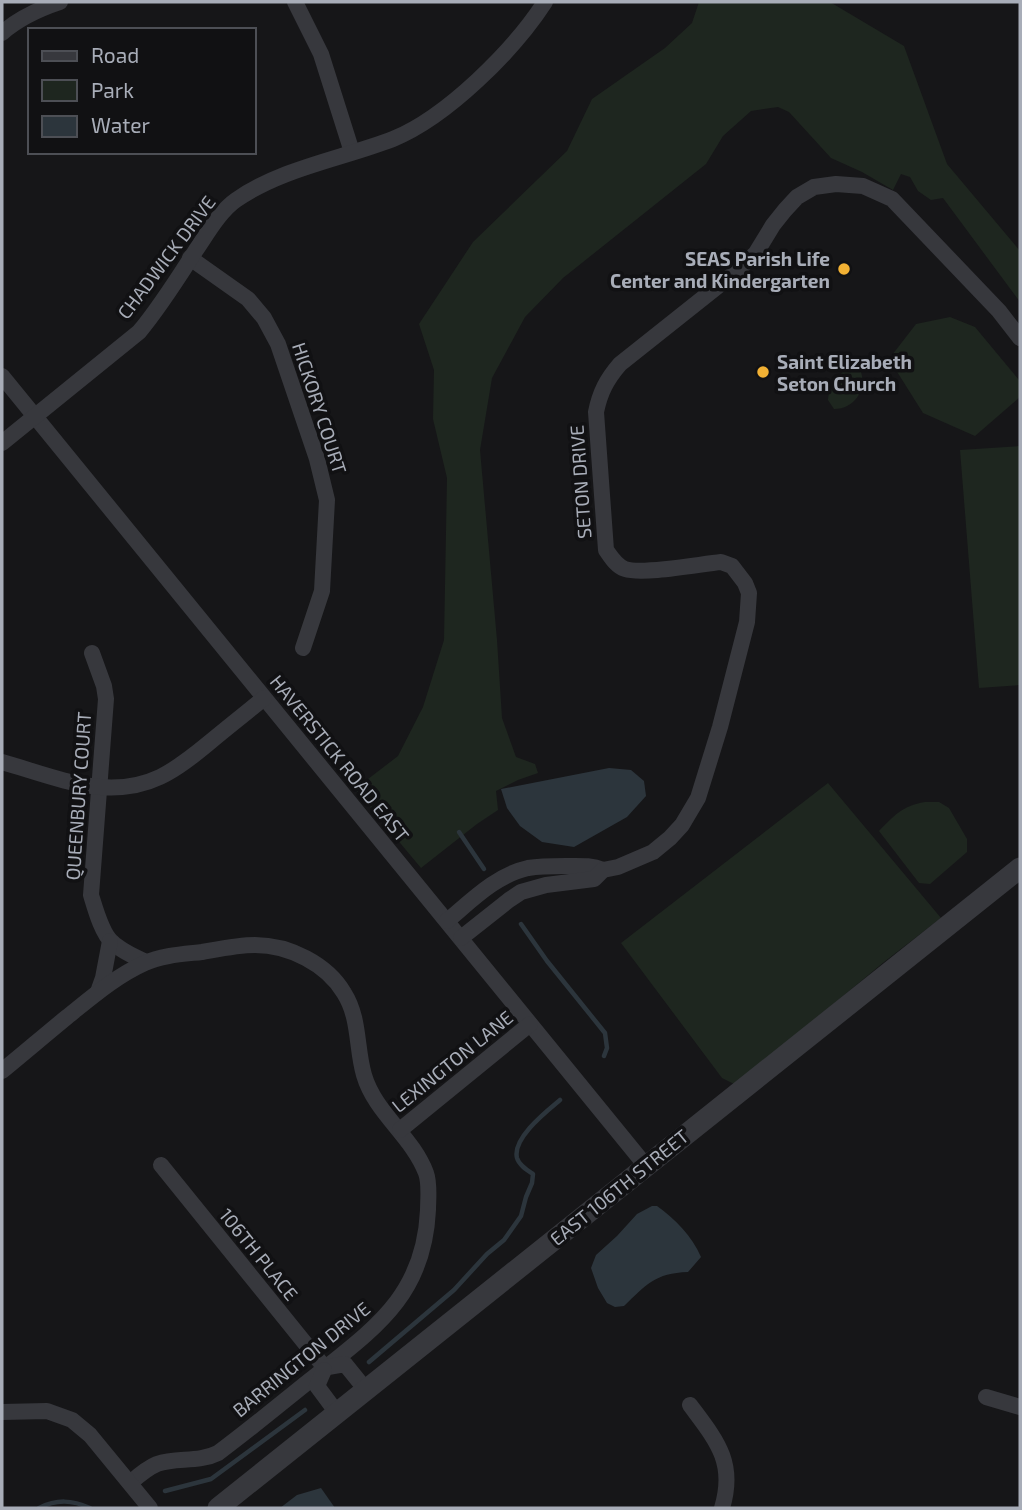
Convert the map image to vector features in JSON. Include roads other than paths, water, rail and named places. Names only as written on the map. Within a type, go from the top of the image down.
[{"type":"street","points":[[2,33],[22,18],[60,2]]},
{"type":"street","points":[[295,2],[321,54],[352,152]]},
{"type":"street","name":"CHADWICK DRIVE","points":[[2,443],[139,332],[152,317],[212,226],[234,201],[267,182],[396,138],[432,117],[496,62],[535,18],[545,2]]},
{"type":"street","name":"SETON DRIVE","points":[[461,938],[521,892],[546,885],[594,879],[603,870],[627,864],[653,852],[676,832],[698,798],[724,709],[747,622],[749,593],[745,583],[732,566],[721,562],[641,571],[625,569],[615,563],[606,550],[596,412],[600,392],[620,364],[737,271],[756,253],[797,197],[814,187],[836,184],[863,186],[892,199],[999,311],[1020,338]]},
{"type":"street","name":"HICKORY COURT","points":[[190,258],[248,299],[264,318],[278,344],[317,459],[327,500],[321,591],[303,648]]},
{"type":"street","name":"HAVERSTICK ROAD EAST","points":[[2,376],[646,1166]]},
{"type":"street","name":"QUEENBURY COURT","points":[[92,653],[106,699],[91,895],[110,941]]},
{"type":"street","points":[[2,762],[99,787],[136,785],[161,778],[179,767],[264,698]]},
{"type":"street","name":"SETON DRIVE","points":[[447,921],[494,884],[517,871],[537,867],[582,866],[603,870]]},
{"type":"street","name":"EAST 106TH STREET","points":[[218,1508],[1020,868]]},
{"type":"street","points":[[98,992],[110,941],[146,962]]},
{"type":"street","name":"BARRINGTON DRIVE","points":[[2,1071],[98,992],[146,962],[175,955],[254,945],[279,948],[311,961],[328,974],[345,993],[356,1021],[364,1076],[375,1099],[419,1158],[427,1176],[427,1230],[421,1256],[411,1279],[387,1315],[218,1453],[200,1460],[156,1464],[130,1483]]},
{"type":"street","name":"LEXINGTON LANE","points":[[400,1130],[530,1024]]},
{"type":"street","name":"106TH PLACE","points":[[161,1165],[325,1368]]},
{"type":"street","points":[[337,1413],[317,1386],[325,1368],[345,1364],[366,1390]]},
{"type":"street","points":[[986,1397],[1020,1407]]},
{"type":"street","points":[[690,1405],[713,1436],[723,1457],[726,1478],[722,1508]]},
{"type":"street","points":[[2,1412],[47,1411],[72,1420],[90,1435],[150,1508]]},
{"type":"water","points":[[609,768],[631,770],[644,781],[646,796],[627,817],[574,847],[542,842],[520,826],[507,808],[501,789]]},
{"type":"water","points":[[657,1206],[676,1222],[693,1242],[701,1257],[688,1272],[659,1278],[645,1286],[624,1306],[615,1307],[607,1303],[591,1268],[596,1255],[637,1214]]},
{"type":"water","points":[[321,1488],[335,1508],[280,1508],[297,1495]]},
{"type":"waterway","points":[[459,832],[484,869]]},
{"type":"waterway","points":[[521,924],[605,1033],[607,1048],[604,1056]]},
{"type":"waterway","points":[[369,1362],[454,1290],[487,1254],[504,1240],[521,1216],[532,1183],[533,1174],[521,1165],[517,1158],[520,1142],[532,1126],[560,1100]]},
{"type":"waterway","points":[[165,1491],[211,1479],[305,1410]]},
{"type":"waterway","points":[[39,1508],[64,1502],[90,1508]]},
{"type":"place","name":"SEAS Parish Life Center and Kindergarten","points":[[844,269]]},
{"type":"place","name":"Saint Elizabeth Seton Church","points":[[763,372]]}]
